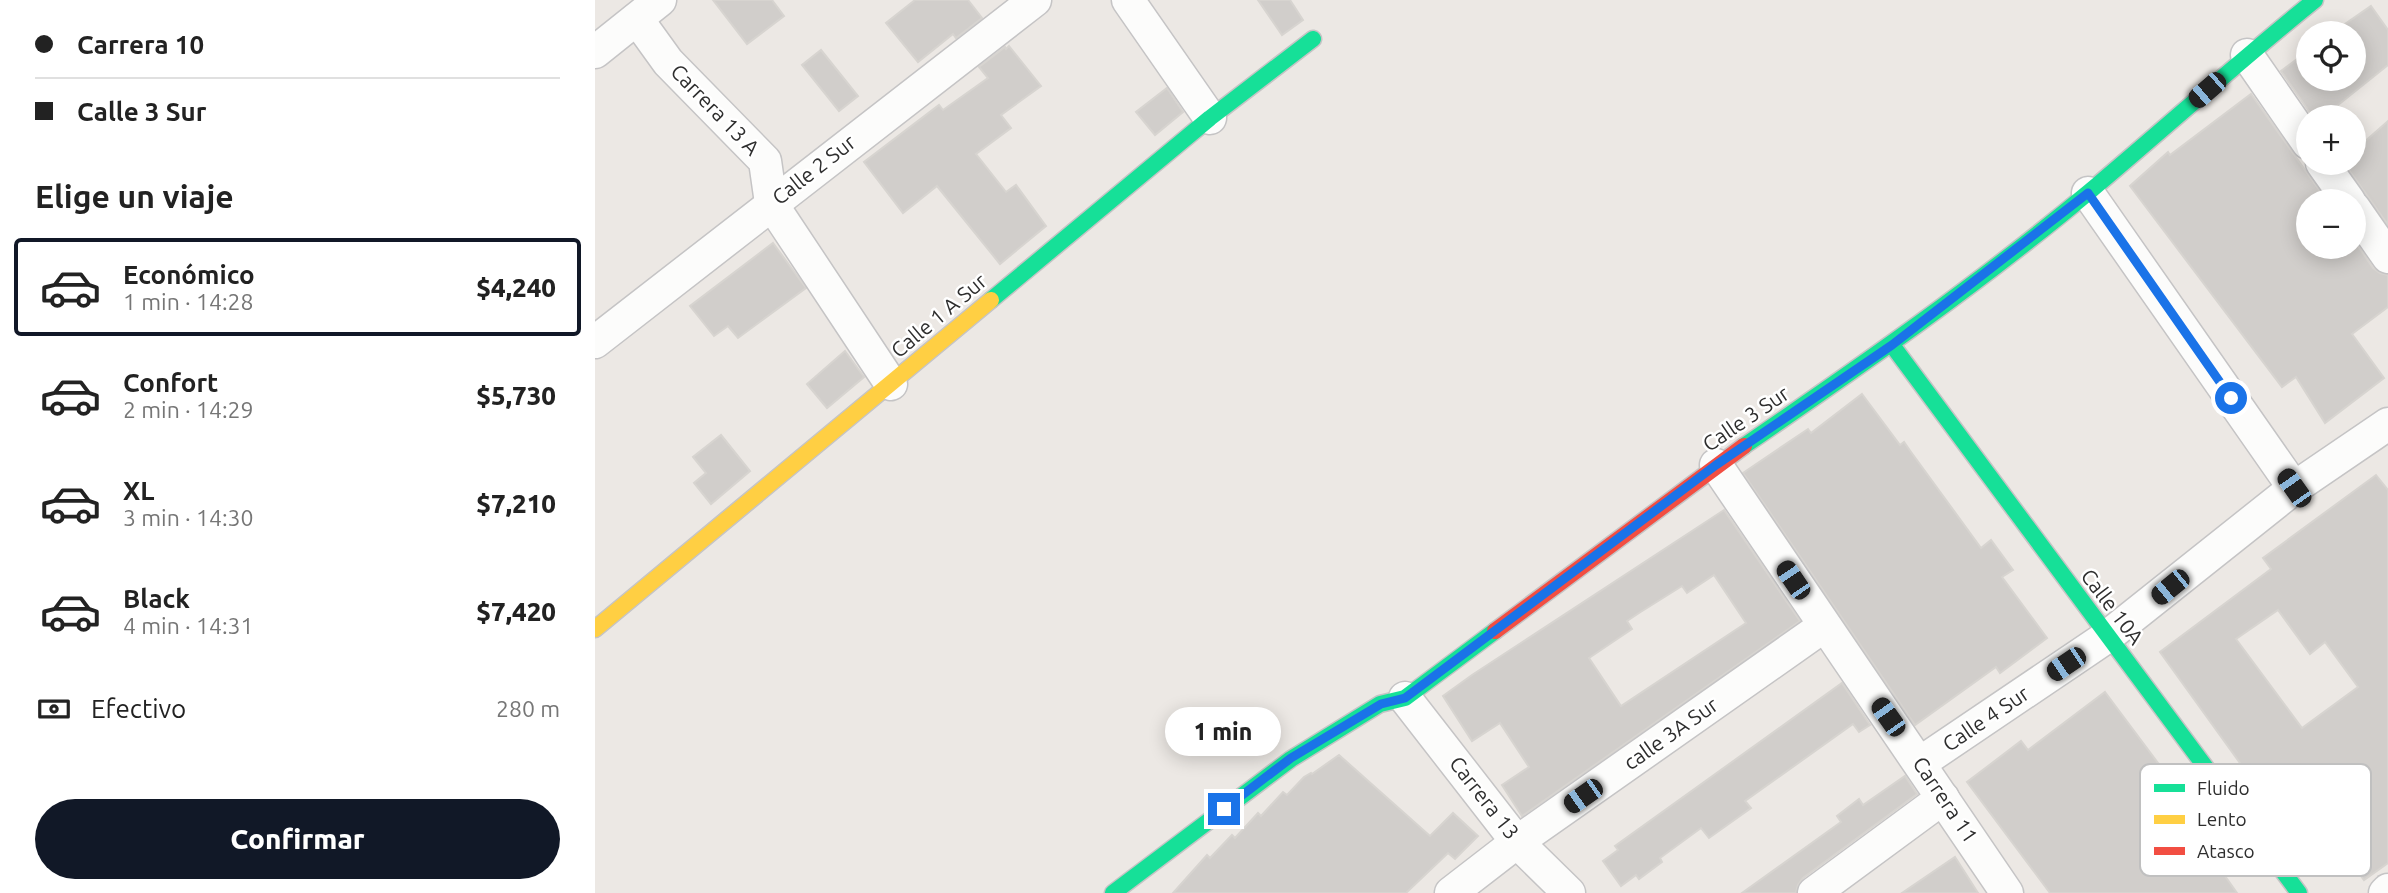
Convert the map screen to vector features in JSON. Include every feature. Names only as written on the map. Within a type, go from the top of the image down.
[{"type":"street","name":"Calle 2 Sur","points":[[595,342],[1035,0]]},
{"type":"street","points":[[1128,0],[1210,118]]},
{"type":"street","name":"Calle 3 Sur","points":[[1113,893],[1291,758],[1381,704],[1405,698],[1716,465],[1892,345],[2088,193],[2247,55],[2315,0]]},
{"type":"street","name":"Carrera 13 A","points":[[649,9],[668,62],[765,161],[771,203],[891,384]]},
{"type":"street","points":[[595,52],[649,9]]},
{"type":"street","name":"Calle 1 A Sur","points":[[595,629],[1210,118],[1313,39]]},
{"type":"street","points":[[2247,55],[2296,126]]},
{"type":"street","points":[[2088,193],[2294,488]]},
{"type":"street","points":[[2366,225],[2388,257]]},
{"type":"street","name":"Calle 10A","points":[[1892,345],[2203,764]]},
{"type":"street","name":"Calle 4 Sur","points":[[1920,763],[2108,636],[2294,488],[2388,424]]},
{"type":"street","name":"Carrera 11","points":[[1716,465],[2007,893]]},
{"type":"street","name":"calle 3A Sur","points":[[1451,893],[1517,842],[1824,626]]},
{"type":"street","name":"Carrera 13","points":[[1405,698],[1517,842],[1569,893]]},
{"type":"street","points":[[1814,893],[1943,798]]},
{"type":"street","name":"Calle 10A","points":[[2286,876],[2299,893]]},
{"type":"building","points":[[713,0],[772,0],[784,16],[747,44]]},
{"type":"building","points":[[915,0],[968,0],[982,18],[956,38],[953,34],[918,62],[886,23]]},
{"type":"building","points":[[1258,0],[1290,0],[1303,20],[1282,35]]},
{"type":"building","points":[[2371,6],[2388,30],[2388,65],[2366,83],[2366,21],[2349,21]]},
{"type":"building","points":[[1009,46],[1041,86],[1001,115],[1011,128],[976,154],[1006,192],[1016,185],[1046,226],[1000,264],[937,186],[903,213],[864,162],[939,105],[943,110],[988,78],[979,67]]},
{"type":"building","points":[[821,50],[858,96],[839,111],[802,65]]},
{"type":"building","points":[[2296,60],[2296,91],[2356,91],[2338,105],[2305,105],[2281,71]]},
{"type":"building","points":[[1167,88],[1183,112],[1155,135],[1136,112]]},
{"type":"building","points":[[2251,94],[2296,157],[2296,175],[2309,175],[2318,189],[2296,189],[2296,259],[2366,258],[2373,268],[2388,275],[2388,307],[2352,334],[2384,378],[2325,423],[2296,377],[2282,387],[2130,186],[2168,152],[2170,155]]},
{"type":"building","points":[[2388,121],[2388,225],[2366,194],[2366,189],[2362,189],[2353,175],[2366,175],[2366,140]]},
{"type":"building","points":[[773,243],[806,288],[738,338],[728,326],[714,336],[690,306]]},
{"type":"building","points":[[845,351],[864,377],[827,408],[807,384]]},
{"type":"building","points":[[1862,394],[1900,445],[1904,442],[1981,548],[1991,540],[2013,570],[2002,577],[2047,638],[2000,673],[1996,667],[1915,725],[1743,473],[1808,429],[1811,433]]},
{"type":"building","points":[[721,435],[750,471],[711,504],[694,483],[706,473],[693,457]]},
{"type":"building","points":[[2376,475],[2388,490],[2388,863],[2371,875],[2371,764],[2241,764],[2160,652],[2271,569],[2263,558]],"holes":[[[2278,610],[2310,654],[2325,642],[2358,687],[2302,728],[2236,639]]]},
{"type":"building","points":[[1724,510],[1800,621],[1522,816],[1502,785],[1529,767],[1500,723],[1472,741],[1443,696]],"holes":[[[1714,575],[1746,623],[1621,706],[1589,658],[1632,629],[1627,621],[1639,613],[1682,586],[1687,593]]]},
{"type":"building","points":[[1842,683],[1870,725],[1859,732],[1853,724],[1745,801],[1751,808],[1709,838],[1701,828],[1660,858],[1662,862],[1639,879],[1636,875],[1621,886],[1603,861],[1618,850],[1615,846]]},
{"type":"building","points":[[2105,692],[2159,764],[2140,764],[2140,876],[2225,876],[2237,893],[2050,893],[1967,782],[2021,741],[2028,750]]},
{"type":"building","points":[[1339,755],[1430,836],[1453,813],[1478,836],[1455,859],[1448,853],[1406,893],[1173,893],[1207,855],[1210,858],[1232,835],[1235,838],[1258,813],[1261,816],[1283,792],[1287,795],[1304,777]]},
{"type":"building","points":[[1905,776],[1917,794],[1803,878],[1796,893],[1742,893],[1841,822],[1837,816],[1859,799],[1863,805]]},
{"type":"building","points":[[1955,857],[1978,893],[1902,893]]},
{"type":"traffic: fast","points":[[1744,446],[2006,259],[2315,0]]},
{"type":"traffic: fast","points":[[991,300],[1210,118],[1313,39]]},
{"type":"traffic: fast","points":[[1892,345],[2203,764]]},
{"type":"traffic: fast","points":[[1113,893],[1291,759],[1380,704],[1405,698],[1495,631]]},
{"type":"traffic: fast","points":[[2286,876],[2299,893]]},
{"type":"traffic: slow","points":[[595,629],[991,300]]},
{"type":"traffic: jam","points":[[1495,631],[1744,446]]},
{"type":"route","points":[[1224,809],[1291,758],[1381,704],[1405,698],[1716,465],[1892,345],[2088,193],[2231,398]]}]
